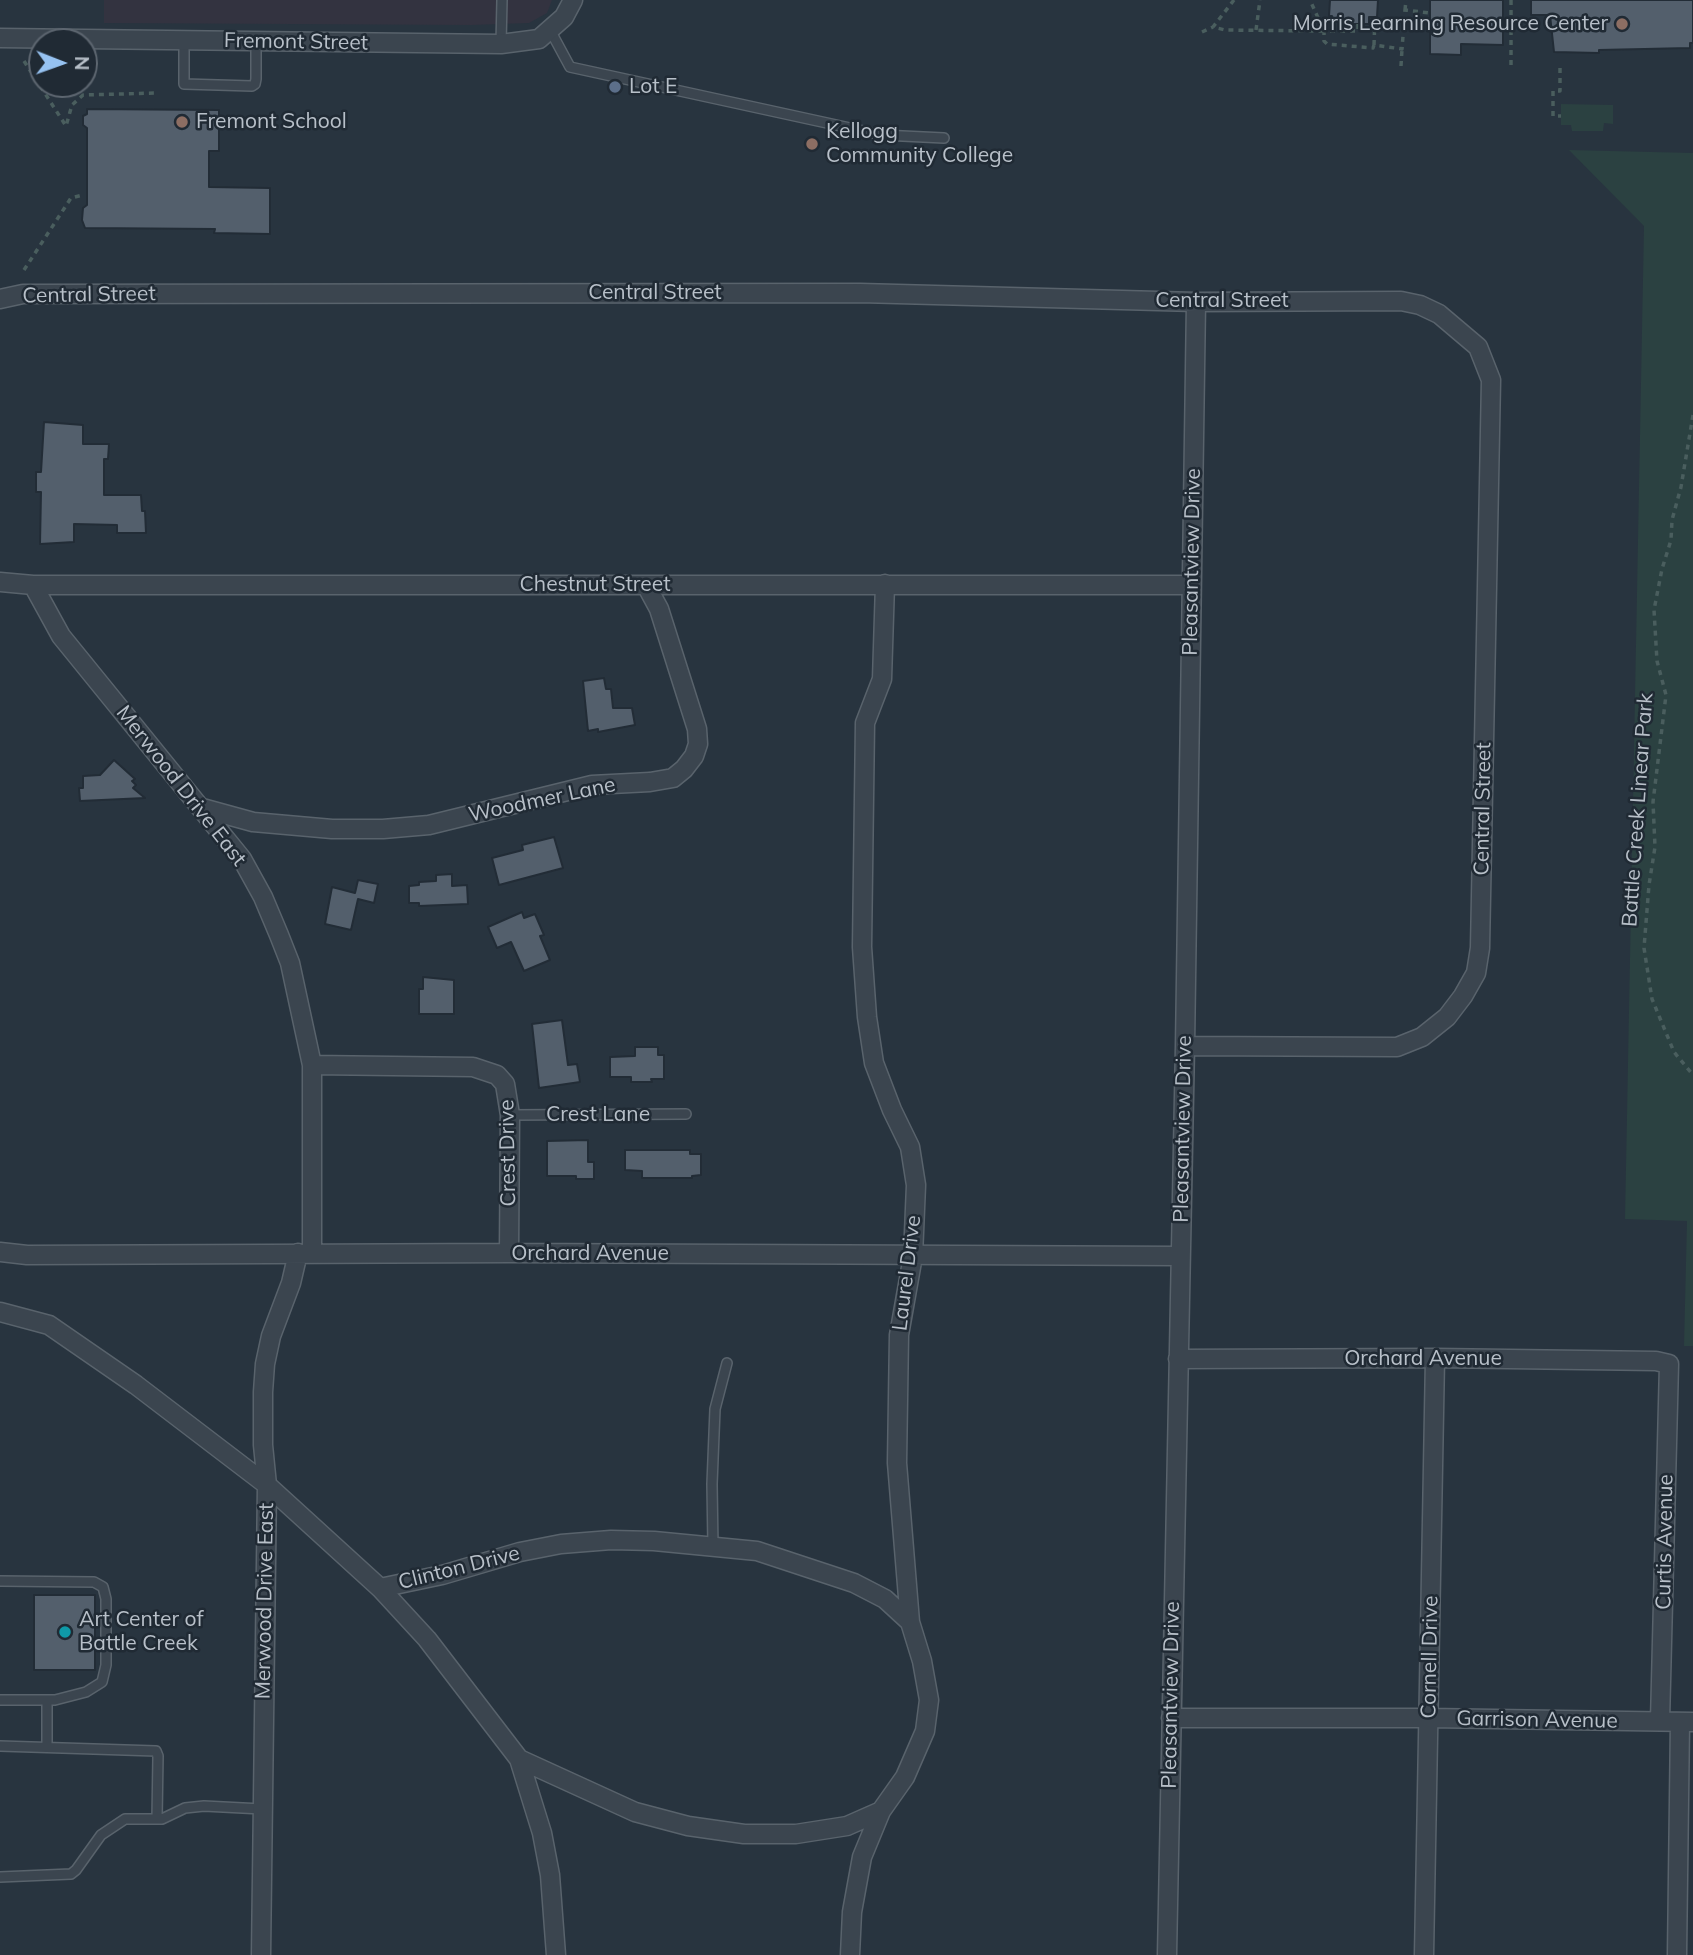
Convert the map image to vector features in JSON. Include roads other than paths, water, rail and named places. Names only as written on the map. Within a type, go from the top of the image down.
[{"type":"street","points":[[550,30],[564,17],[573,0]]},
{"type":"street","name":"Fremont Street","points":[[0,38],[501,44],[540,39],[550,30]]},
{"type":"street","name":"Central Street","points":[[0,299],[23,294],[860,293],[1196,302],[1401,301],[1420,305],[1439,314],[1478,346],[1491,380],[1480,948],[1476,972],[1447,1017],[1422,1037],[1397,1047],[1185,1046]]},
{"type":"street","name":"Pleasantview Drive","points":[[1167,1955],[1196,302]]},
{"type":"street","name":"Chestnut Street","points":[[0,582],[33,585],[1191,585]]},
{"type":"street","name":"Laurel Drive","points":[[850,1955],[852,1912],[862,1857],[881,1811],[905,1777],[925,1731],[929,1700],[922,1661],[910,1622],[897,1463],[899,1335],[913,1256],[916,1185],[910,1147],[874,1063],[867,1017],[862,947],[865,723],[882,679],[885,584]]},
{"type":"street","name":"Merwood Drive East","points":[[33,585],[61,636],[242,859],[263,897],[290,963],[312,1065],[305,1253],[271,1336],[265,1364],[263,1445],[267,1485],[261,1955]]},
{"type":"street","name":"Woodmer Lane","points":[[202,808],[253,822],[332,829],[383,829],[429,825],[592,786],[673,778],[694,756],[698,744],[697,729],[659,609],[646,585]]},
{"type":"street","name":"Crest Drive","points":[[312,1065],[472,1067],[497,1075],[505,1083],[510,1115],[509,1253]]},
{"type":"street","name":"Orchard Avenue","points":[[0,1252],[27,1255],[509,1253],[1180,1256]]},
{"type":"street","name":"Clinton Drive","points":[[0,1312],[49,1325],[136,1385],[267,1485],[380,1588],[561,1544],[611,1540],[654,1541],[757,1551],[854,1583],[885,1599],[910,1622]]},
{"type":"street","name":"Orchard Avenue","points":[[1178,1359],[1435,1358],[1656,1361],[1669,1364]]},
{"type":"street","name":"Cornell Drive","points":[[1424,1955],[1435,1358]]},
{"type":"street","name":"Curtis Avenue","points":[[1660,1721],[1669,1364]]},
{"type":"street","points":[[380,1588],[427,1639],[519,1759],[544,1844],[550,1875],[556,1955]]},
{"type":"street","name":"Garrison Avenue","points":[[1171,1718],[1686,1722]]},
{"type":"street","points":[[1677,1955],[1686,1722]]},
{"type":"street","points":[[519,1759],[635,1812],[688,1826],[744,1834],[796,1834],[847,1826],[881,1811]]},
{"type":"lane","points":[[501,44],[502,0]]},
{"type":"lane","points":[[550,30],[570,67],[882,135],[944,138]]},
{"type":"lane","points":[[184,41],[184,84],[250,86],[256,82],[256,41]]},
{"type":"lane","name":"Crest Lane","points":[[510,1115],[686,1114]]},
{"type":"lane","points":[[713,1547],[715,1409],[727,1363]]},
{"type":"lane","points":[[0,1581],[94,1582],[103,1587],[106,1599],[106,1665],[102,1682],[86,1692],[47,1700],[0,1700]]},
{"type":"lane","points":[[47,1700],[47,1747]]},
{"type":"lane","points":[[0,1746],[156,1751],[158,1819]]},
{"type":"lane","points":[[0,1877],[71,1874],[101,1835],[125,1819],[158,1819],[185,1808],[204,1806],[262,1809]]},
{"type":"place","name":"Morris Learning Resource Center","points":[[1622,24]]},
{"type":"place","name":"Lot E","points":[[615,87]]},
{"type":"place","name":"Fremont School","points":[[182,122]]},
{"type":"place","name":"Kellogg Community College","points":[[812,144]]},
{"type":"place","name":"Art Center of Battle Creek","points":[[65,1632]]}]
